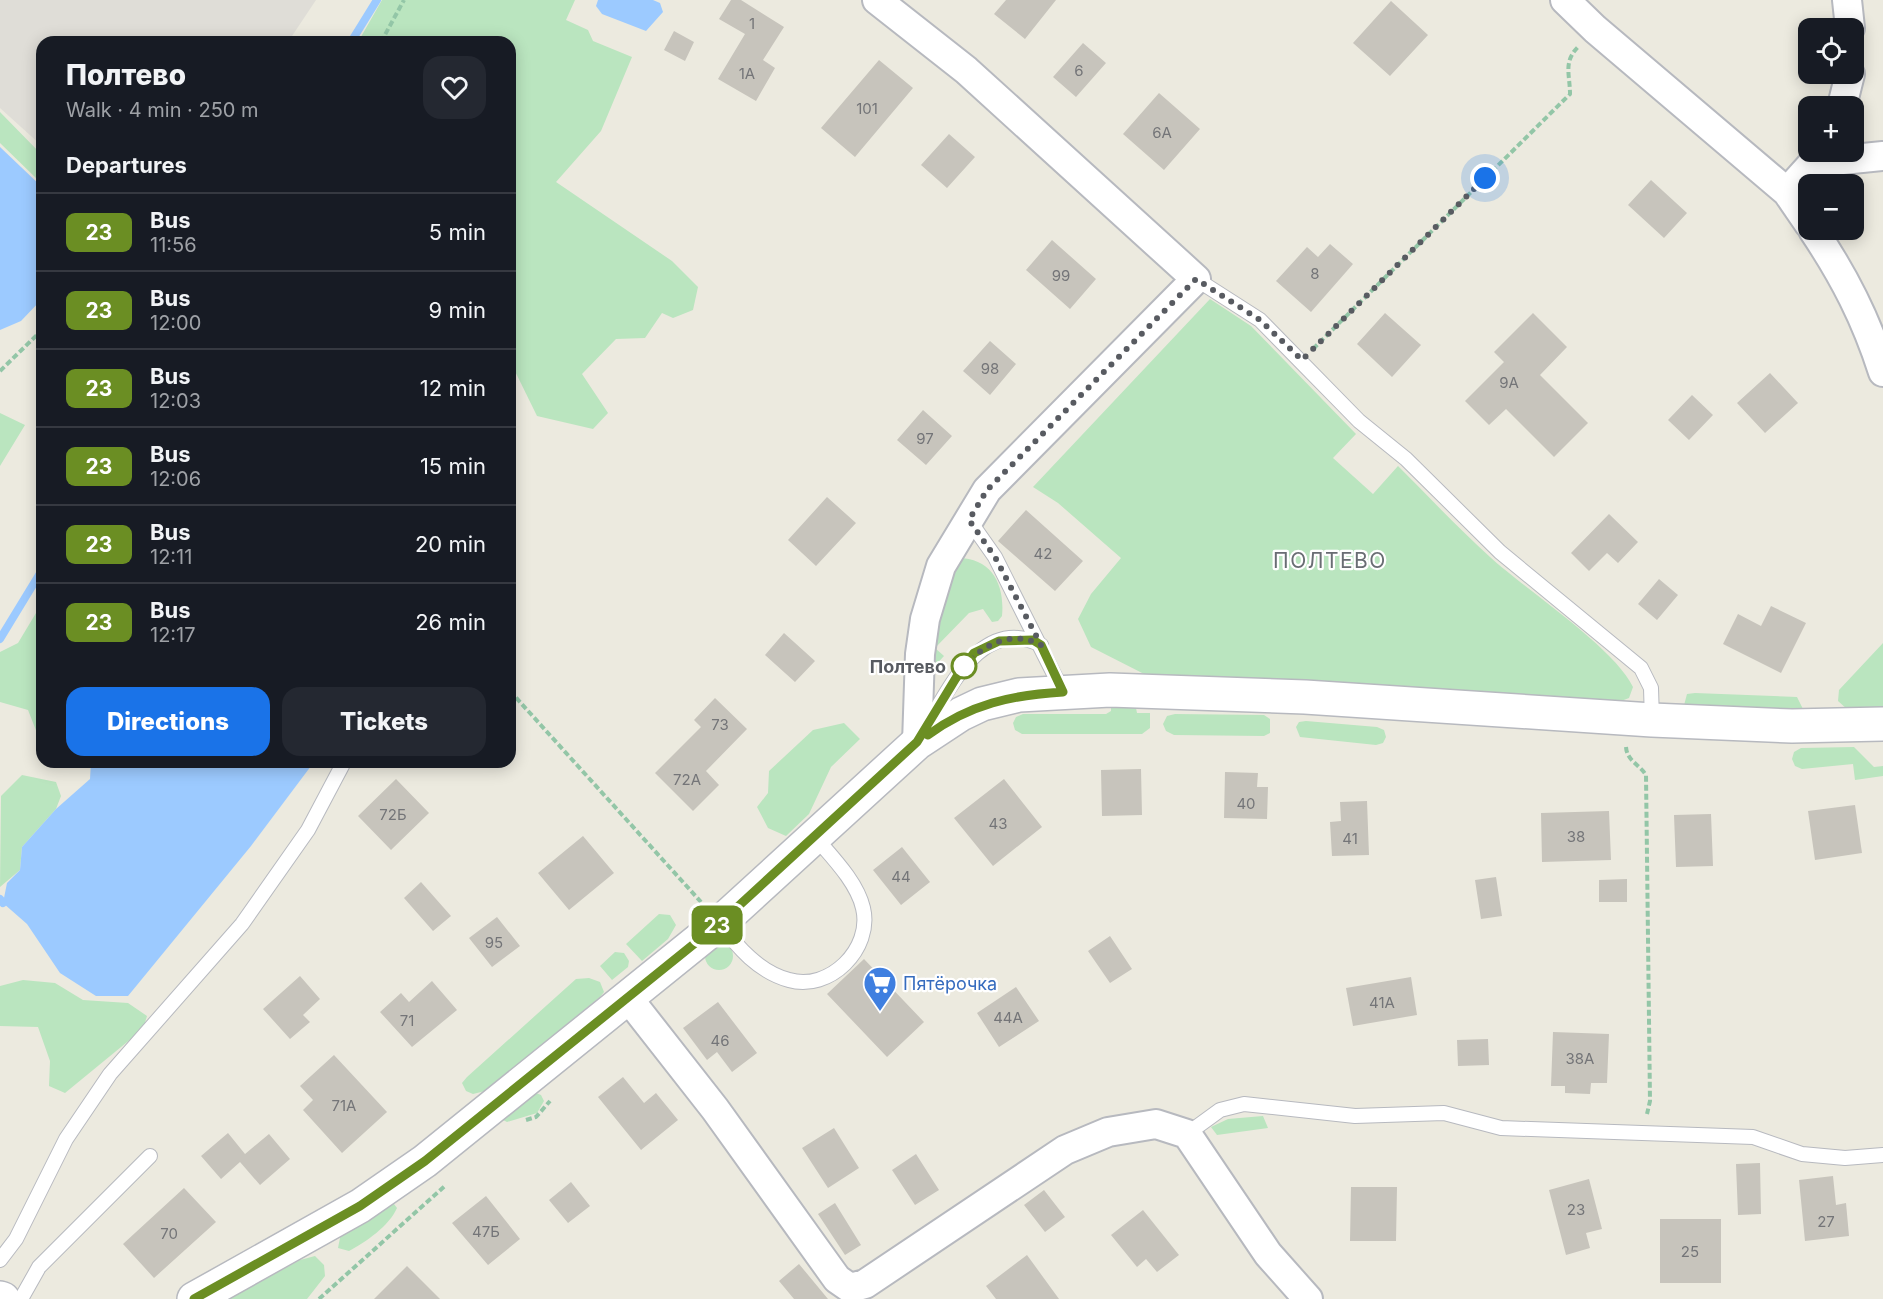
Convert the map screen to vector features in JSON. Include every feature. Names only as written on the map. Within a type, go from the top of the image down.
[{"type":"street","points":[[877,0],[966,70],[1196,279],[987,490],[941,566],[925,619],[917,686],[917,742]]},
{"type":"street","points":[[1565,0],[1595,29],[1787,192],[1798,208]]},
{"type":"street","points":[[1847,0],[1849,18]]},
{"type":"street","points":[[1864,157],[1883,156]]},
{"type":"street","points":[[1787,192],[1813,162]]},
{"type":"street","points":[[1820,240],[1832,257],[1867,323],[1883,372]]},
{"type":"street","points":[[194,1299],[360,1206],[425,1161],[720,923],[917,742],[981,704],[1019,695],[1110,690],[1305,697],[1639,720],[1792,726],[1883,724]]},
{"type":"street","points":[[628,998],[715,1108],[845,1293],[865,1284],[1065,1150],[1108,1132],[1156,1124],[1187,1134],[1268,1254],[1308,1299]]},
{"type":"lane","points":[[1196,279],[1260,320],[1302,360],[1359,421],[1406,459],[1500,552],[1641,669],[1651,688],[1639,720]]},
{"type":"lane","points":[[969,520],[995,557],[1063,692]]},
{"type":"lane","points":[[917,742],[974,653],[999,641],[1011,639],[1033,640],[1041,645]]},
{"type":"lane","points":[[0,1260],[16,1239],[66,1139],[110,1074],[242,924],[308,831],[341,768]]},
{"type":"lane","points":[[720,923],[735,944],[750,958],[787,980],[804,983],[823,978],[849,959],[860,947],[864,936],[863,907],[838,864],[815,837]]},
{"type":"lane","points":[[1187,1134],[1220,1110],[1244,1104],[1355,1116],[1444,1113],[1502,1128],[1753,1137],[1802,1154],[1845,1158],[1883,1155]]},
{"type":"lane","points":[[21,1299],[39,1267],[150,1156]]},
{"type":"path","points":[[384,36],[404,0]]},
{"type":"path","points":[[1302,360],[1570,94],[1566,67],[1570,55],[1595,29]]},
{"type":"path","points":[[0,370],[36,336]]},
{"type":"path","points":[[516,698],[720,923]]},
{"type":"path","points":[[1639,720],[1625,751],[1631,761],[1646,775],[1650,1101],[1642,1134]]},
{"type":"shaded area","points":[[0,0],[316,0],[292,36],[36,36],[36,141],[0,108]]},
{"type":"green space","points":[[382,0],[575,0],[566,20],[588,30],[593,41],[632,57],[601,131],[556,182],[672,261],[698,287],[693,310],[673,318],[662,313],[645,338],[616,339],[582,374],[608,413],[593,429],[537,416],[516,373],[516,36],[361,36]]},
{"type":"green space","points":[[0,112],[36,149],[36,178],[0,143]]},
{"type":"green space","points":[[1210,299],[1251,326],[1356,434],[1333,458],[1373,494],[1398,466],[1490,557],[1608,654],[1633,687],[1629,698],[1616,703],[1150,677],[1091,647],[1078,619],[1091,594],[1121,558],[1058,503],[1033,487]]},
{"type":"green space","points":[[0,413],[25,425],[0,466]]},
{"type":"green space","points":[[958,558],[980,563],[994,575],[1001,594],[1002,616],[998,621],[992,622],[983,609],[969,613],[935,648],[944,656],[932,669],[926,658]]},
{"type":"green space","points":[[36,613],[36,730],[28,710],[0,702],[0,652],[18,643]]},
{"type":"green space","points":[[1883,643],[1883,709],[1848,710],[1838,701],[1839,690]]},
{"type":"green space","points":[[1687,694],[1797,697],[1803,709],[1801,715],[1683,709]]},
{"type":"green space","points":[[1111,703],[1135,703],[1137,713],[1150,713],[1150,728],[1142,734],[1022,734],[1015,730],[1013,723],[1016,717],[1023,714],[1106,714],[1111,711]]},
{"type":"green space","points":[[1175,714],[1264,715],[1270,719],[1270,733],[1264,736],[1174,735],[1166,731],[1163,724],[1167,716]]},
{"type":"green space","points":[[1299,722],[1377,727],[1384,730],[1386,737],[1383,743],[1376,745],[1300,737],[1296,727]]},
{"type":"green space","points":[[844,723],[860,739],[831,767],[809,814],[786,836],[768,828],[757,807],[768,793],[769,771],[813,730]]},
{"type":"green space","points":[[1854,747],[1874,767],[1883,766],[1883,776],[1855,780],[1853,764],[1802,769],[1795,766],[1792,759],[1794,752],[1801,748]]},
{"type":"green space","points":[[22,775],[56,782],[61,796],[56,809],[22,847],[20,870],[0,887],[1,796]]},
{"type":"green space","points":[[659,914],[670,915],[676,925],[668,939],[642,961],[626,944]]},
{"type":"green space","points":[[719,942],[729,946],[733,956],[729,966],[719,970],[709,966],[705,956],[709,946]]},
{"type":"green space","points":[[615,952],[624,953],[629,961],[628,967],[612,980],[600,966]]},
{"type":"green space","points":[[589,978],[600,982],[604,992],[600,997],[485,1091],[473,1094],[466,1091],[462,1083],[467,1077],[576,979]]},
{"type":"green space","points":[[23,980],[55,983],[83,1000],[128,1003],[147,1016],[143,1029],[65,1093],[49,1086],[50,1061],[38,1027],[0,1026],[0,986]]},
{"type":"green space","points":[[531,1091],[541,1095],[544,1101],[537,1113],[507,1122],[497,1117]]},
{"type":"green space","points":[[1263,1116],[1268,1128],[1217,1135],[1211,1127],[1228,1119]]},
{"type":"green space","points":[[391,1200],[397,1208],[383,1227],[349,1251],[338,1248],[342,1228]]},
{"type":"green space","points":[[315,1256],[324,1265],[325,1276],[307,1299],[229,1299],[300,1260]]},
{"type":"water","points":[[598,0],[653,0],[660,3],[663,12],[646,31],[602,14],[596,6]]},
{"type":"water","points":[[0,147],[36,181],[36,305],[21,321],[0,330]]},
{"type":"water","points":[[91,768],[310,768],[251,846],[128,996],[96,996],[60,973],[27,924],[3,903],[7,883],[20,870],[22,847],[56,809],[90,779]]},
{"type":"building","points":[[731,0],[741,0],[784,27],[763,60],[775,68],[756,101],[718,79],[745,34],[719,19]]},
{"type":"building","points":[[1006,0],[1056,0],[1025,39],[994,14]]},
{"type":"building","points":[[1391,1],[1428,35],[1390,76],[1353,43]]},
{"type":"building","points":[[674,31],[694,42],[685,61],[664,50]]},
{"type":"building","points":[[1083,43],[1106,63],[1076,97],[1053,77]]},
{"type":"building","points":[[879,60],[913,88],[855,157],[821,128]]},
{"type":"building","points":[[1159,93],[1200,129],[1164,170],[1123,134]]},
{"type":"building","points":[[949,134],[975,157],[947,188],[921,165]]},
{"type":"building","points":[[1651,180],[1687,213],[1664,238],[1628,205]]},
{"type":"building","points":[[1052,240],[1096,279],[1070,309],[1026,270]]},
{"type":"building","points":[[1330,244],[1353,264],[1311,312],[1276,281],[1307,247],[1318,257]]},
{"type":"building","points":[[1385,313],[1421,345],[1392,377],[1357,344]]},
{"type":"building","points":[[1533,313],[1567,347],[1540,375],[1588,423],[1554,457],[1506,409],[1489,425],[1465,401],[1504,362],[1494,352]]},
{"type":"building","points":[[990,341],[1016,364],[990,395],[963,371]]},
{"type":"building","points":[[1770,373],[1798,403],[1765,433],[1737,403]]},
{"type":"building","points":[[1692,395],[1713,415],[1689,440],[1668,420]]},
{"type":"building","points":[[923,410],[952,436],[926,465],[897,440]]},
{"type":"building","points":[[827,497],[856,523],[816,566],[788,540]]},
{"type":"building","points":[[1026,510],[1083,561],[1055,591],[998,541]]},
{"type":"building","points":[[1609,514],[1638,542],[1618,563],[1607,553],[1589,571],[1571,553]]},
{"type":"building","points":[[1659,579],[1678,595],[1657,620],[1638,604]]},
{"type":"building","points":[[1771,606],[1806,623],[1781,673],[1723,644],[1738,614],[1761,626]]},
{"type":"building","points":[[784,633],[815,661],[795,682],[765,655]]},
{"type":"building","points":[[715,698],[747,729],[706,771],[719,785],[693,811],[655,773],[701,727],[694,720]]},
{"type":"building","points":[[1141,769],[1142,815],[1102,816],[1101,770]]},
{"type":"building","points":[[1225,772],[1258,773],[1257,787],[1268,787],[1267,819],[1224,818]]},
{"type":"building","points":[[396,779],[429,813],[391,850],[358,816]]},
{"type":"building","points":[[1004,779],[1042,827],[993,866],[954,818]]},
{"type":"building","points":[[1367,801],[1369,855],[1332,856],[1330,822],[1341,821],[1340,802]]},
{"type":"building","points":[[1855,805],[1862,853],[1815,860],[1808,811]]},
{"type":"building","points":[[1609,811],[1611,860],[1542,862],[1541,813]]},
{"type":"building","points":[[1711,814],[1713,866],[1676,867],[1674,815]]},
{"type":"building","points":[[583,836],[614,873],[569,910],[538,873]]},
{"type":"building","points":[[902,847],[930,882],[901,905],[873,870]]},
{"type":"building","points":[[1496,877],[1502,916],[1481,919],[1475,880]]},
{"type":"building","points":[[1627,879],[1627,902],[1599,902],[1599,880]]},
{"type":"building","points":[[421,882],[451,916],[433,931],[404,898]]},
{"type":"building","points":[[497,917],[520,946],[492,967],[469,938]]},
{"type":"building","points":[[1110,936],[1132,969],[1110,983],[1088,951]]},
{"type":"building","name":"Пятёрочка","points":[[864,959],[924,1022],[887,1057],[827,994]]},
{"type":"building","points":[[300,976],[320,999],[303,1015],[310,1022],[290,1039],[263,1009]]},
{"type":"building","points":[[1411,977],[1417,1015],[1353,1026],[1346,988]]},
{"type":"building","points":[[432,981],[457,1010],[412,1047],[380,1012],[401,993],[409,1002]]},
{"type":"building","points":[[1016,987],[1039,1021],[999,1047],[977,1013]]},
{"type":"building","points":[[718,1002],[757,1053],[732,1072],[717,1052],[707,1060],[683,1028]]},
{"type":"building","points":[[1553,1032],[1609,1034],[1607,1083],[1591,1083],[1590,1094],[1565,1093],[1565,1086],[1551,1086]]},
{"type":"building","points":[[1488,1039],[1489,1065],[1458,1066],[1457,1040]]},
{"type":"building","points":[[334,1055],[387,1112],[342,1153],[303,1110],[313,1100],[300,1086]]},
{"type":"building","points":[[623,1077],[644,1103],[656,1093],[678,1120],[641,1150],[598,1097]]},
{"type":"building","points":[[834,1128],[859,1168],[828,1188],[802,1148]]},
{"type":"building","points":[[228,1133],[245,1154],[269,1134],[290,1159],[260,1185],[240,1162],[221,1179],[201,1156]]},
{"type":"building","points":[[916,1154],[939,1190],[915,1205],[892,1170]]},
{"type":"building","points":[[1760,1163],[1761,1214],[1738,1215],[1736,1164]]},
{"type":"building","points":[[1833,1176],[1836,1205],[1846,1203],[1849,1236],[1805,1241],[1799,1180]]},
{"type":"building","points":[[1589,1179],[1602,1229],[1586,1233],[1590,1248],[1566,1255],[1549,1190]]},
{"type":"building","points":[[571,1182],[590,1206],[568,1223],[549,1200]]},
{"type":"building","points":[[1351,1187],[1397,1187],[1396,1241],[1350,1241]]},
{"type":"building","points":[[184,1188],[216,1222],[154,1278],[123,1244]]},
{"type":"building","points":[[1044,1190],[1065,1217],[1045,1232],[1024,1205]]},
{"type":"building","points":[[486,1196],[520,1239],[488,1265],[452,1223]]},
{"type":"building","points":[[835,1203],[861,1245],[845,1255],[818,1214]]},
{"type":"building","points":[[1143,1210],[1179,1255],[1157,1272],[1146,1259],[1137,1267],[1111,1235]]},
{"type":"building","points":[[1660,1219],[1721,1219],[1721,1283],[1660,1283]]},
{"type":"building","points":[[1027,1255],[1059,1299],[996,1299],[986,1286]]},
{"type":"building","points":[[799,1264],[828,1299],[794,1299],[779,1281]]},
{"type":"building","points":[[407,1266],[440,1299],[374,1299]]},
{"type":"waterway","points":[[355,36],[377,0]]},
{"type":"waterway","points":[[0,639],[36,580]]},
{"type":"waterway","points":[[0,899],[3,903]]},
{"type":"bus line","name":"23","points":[[194,1299],[211,1292],[360,1206],[425,1161],[720,923],[917,742],[974,653],[999,641],[1011,639],[1033,640],[1041,645],[1063,692],[1019,695],[981,704],[928,735]]},
{"type":"place","name":"Полтево","points":[[964,666]]},
{"type":"place","name":"Пятёрочка","points":[[880,1012]]},
{"type":"district","name":"ПОЛТЕВО","points":[[1330,560]]},
{"type":"route","points":[[964,666],[974,653],[999,641],[1033,640],[1041,645],[995,557],[969,520],[987,490],[1196,279],[1260,320],[1302,360],[1485,178]]}]
